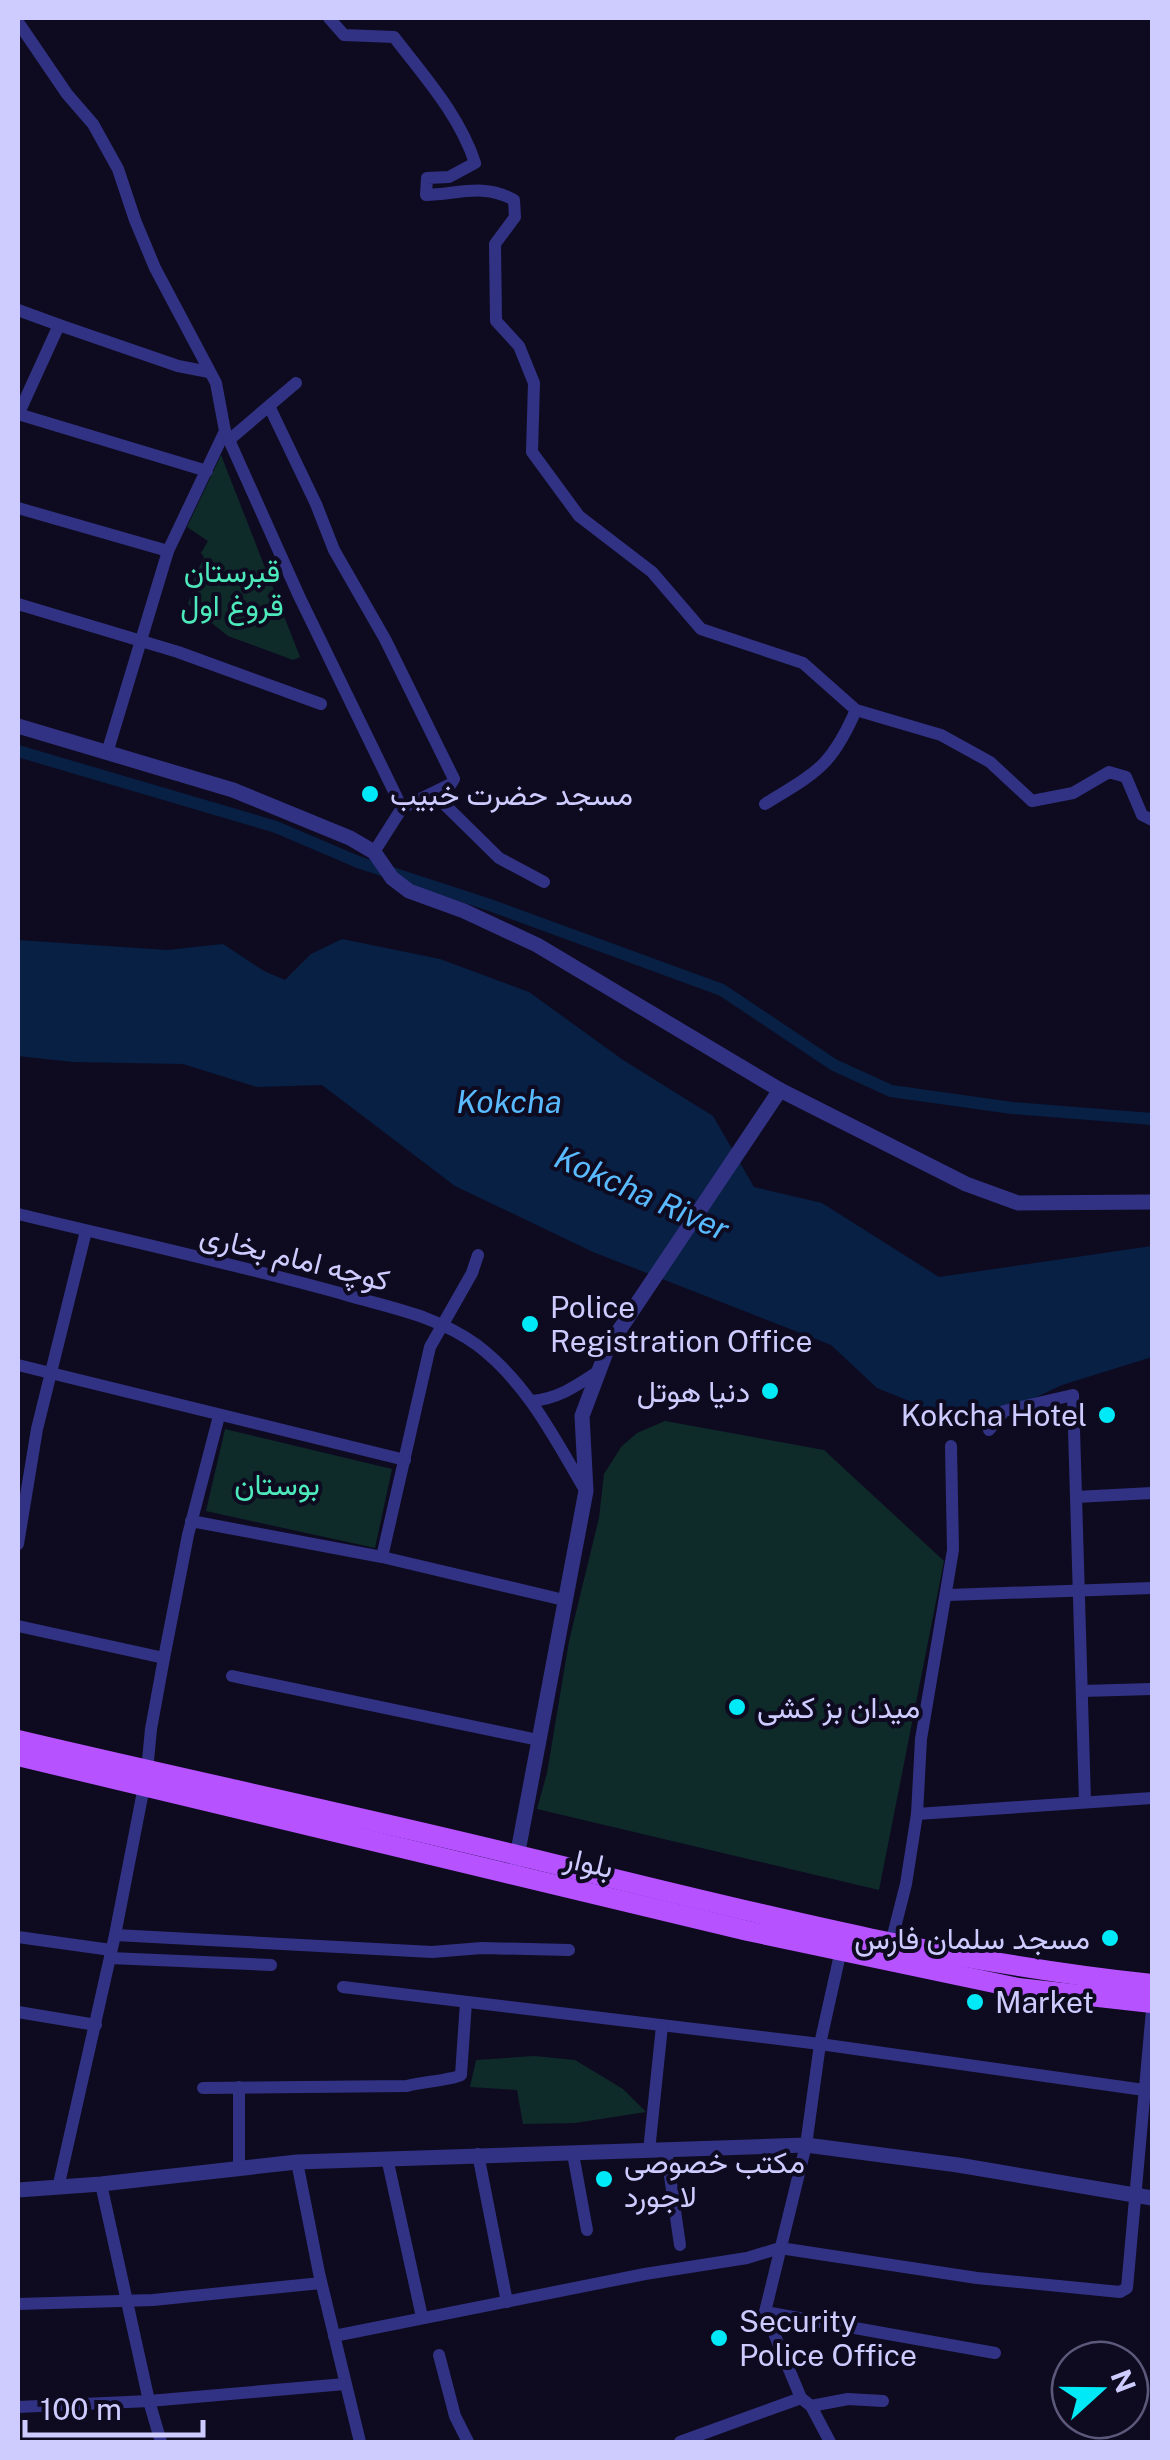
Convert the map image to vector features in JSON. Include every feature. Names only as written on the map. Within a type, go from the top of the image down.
[{"type":"main road","name":"بلوار","points":[[25,1750],[516,1865],[841,1950],[889,1951],[1152,1984]]},
{"type":"main road","name":"بلوار","points":[[516,1865],[610,1880],[1018,1988],[1152,2006]]},
{"type":"street","points":[[329,18],[344,35],[394,38],[446,106],[470,147],[474,163],[449,177],[426,178],[426,195],[472,188],[498,191],[514,200],[514,217],[496,244],[496,321],[519,346],[534,383],[532,452],[579,516],[652,572],[701,630],[803,663],[856,710],[941,735],[990,762],[1032,801],[1073,793],[1109,772],[1126,777],[1142,815],[1152,820]]},
{"type":"street","points":[[18,50],[19,22]]},
{"type":"street","points":[[19,22],[67,94],[93,124],[118,169],[155,268],[216,383],[227,436],[402,808]]},
{"type":"street","points":[[18,310],[178,366],[209,372]]},
{"type":"street","points":[[59,326],[18,415],[208,471]]},
{"type":"street","points":[[108,753],[168,551],[208,471],[227,436],[270,408],[296,383]]},
{"type":"street","points":[[270,408],[334,550],[385,639],[454,779],[402,808],[374,852]]},
{"type":"street","points":[[18,508],[168,551]]},
{"type":"street","points":[[18,604],[144,642],[321,704]]},
{"type":"street","points":[[765,804],[827,764],[841,745],[856,710]]},
{"type":"street","points":[[18,726],[232,790],[350,838],[374,852],[392,878],[409,891],[464,910],[538,945],[780,1090],[966,1184],[1018,1204],[1152,1202]]},
{"type":"street","points":[[433,793],[499,858],[544,882]]},
{"type":"street","points":[[516,1865],[586,1492],[582,1416],[608,1347],[640,1294],[780,1090]]},
{"type":"street","name":"کوچه امام بخاری","points":[[18,1214],[305,1284],[444,1323],[503,1368],[532,1402],[586,1492]]},
{"type":"street","points":[[18,1544],[50,1371],[86,1231]]},
{"type":"street","points":[[382,1557],[430,1347],[478,1255]]},
{"type":"street","points":[[18,1365],[406,1460]]},
{"type":"street","points":[[532,1402],[568,1393],[599,1371]]},
{"type":"street","points":[[989,1430],[1004,1411],[1073,1395],[1085,1802]]},
{"type":"street","points":[[58,2188],[115,1936],[146,1778],[150,1729],[192,1522],[219,1416]]},
{"type":"street","points":[[889,1951],[900,1918],[917,1814],[921,1739],[948,1595],[953,1550],[951,1446]]},
{"type":"street","points":[[1076,1497],[1152,1493]]},
{"type":"street","points":[[192,1522],[382,1557],[564,1600]]},
{"type":"street","points":[[948,1595],[1152,1588]]},
{"type":"street","points":[[18,1626],[164,1658]]},
{"type":"street","points":[[232,1676],[538,1740]]},
{"type":"street","points":[[1082,1691],[1152,1689]]},
{"type":"street","points":[[917,1814],[1152,1798]]},
{"type":"street","points":[[115,1936],[432,1952],[482,1948],[569,1950]]},
{"type":"street","points":[[18,1937],[110,1954],[271,1964]]},
{"type":"street","points":[[830,2442],[806,2402],[765,2312],[806,2145],[820,2044],[841,1950]]},
{"type":"street","points":[[343,1987],[820,2044],[1144,2090]]},
{"type":"street","points":[[203,2088],[407,2086],[432,2079],[456,2080],[461,2075],[466,2002]]},
{"type":"street","points":[[334,2336],[645,2274],[747,2258],[780,2248],[977,2278],[1120,2292],[1127,2288],[1152,2006]]},
{"type":"street","points":[[18,2012],[96,2024]]},
{"type":"street","points":[[649,2151],[662,2026]]},
{"type":"street","points":[[239,2170],[240,2087]]},
{"type":"street","points":[[18,2190],[297,2162],[806,2145],[958,2164],[1152,2198]]},
{"type":"street","points":[[666,2149],[680,2246]]},
{"type":"street","points":[[478,2154],[508,2302]]},
{"type":"street","points":[[573,2154],[587,2230]]},
{"type":"street","points":[[387,2158],[422,2317]]},
{"type":"street","points":[[297,2162],[321,2283],[360,2442]]},
{"type":"street","points":[[101,2184],[161,2442]]},
{"type":"street","points":[[18,2304],[126,2302],[321,2283]]},
{"type":"street","points":[[765,2312],[994,2352]]},
{"type":"street","points":[[439,2355],[455,2416],[468,2442]]},
{"type":"street","points":[[18,2407],[149,2402],[346,2384]]},
{"type":"street","points":[[680,2442],[806,2402],[848,2398],[883,2401]]},
{"type":"green space","name":"قبرستان قروغ اول","points":[[221,455],[300,657],[293,660],[228,636],[188,604],[204,557],[201,553],[208,541],[187,527]]},
{"type":"green space","name":"میدان بز کشی","points":[[665,1421],[824,1450],[944,1561],[879,1890],[537,1809],[547,1773],[569,1641],[599,1518],[604,1474],[621,1447],[637,1433]]},
{"type":"green space","name":"بوستان","points":[[225,1429],[392,1469],[375,1548],[206,1511]]},
{"type":"green space","points":[[534,2056],[575,2060],[623,2089],[646,2112],[575,2123],[523,2124],[517,2090],[470,2087],[476,2060]]},
{"type":"water","name":"Kokcha","points":[[342,939],[440,959],[529,992],[623,1060],[713,1116],[754,1187],[822,1203],[939,1277],[1152,1246],[1152,1357],[1062,1385],[1030,1400],[968,1416],[924,1407],[877,1388],[831,1345],[593,1252],[455,1186],[322,1085],[257,1087],[183,1064],[73,1062],[18,1056],[18,940],[167,950],[223,944],[285,980],[311,954]]},
{"type":"waterway","points":[[18,751],[276,827],[358,862],[490,905],[722,990],[834,1065],[891,1091],[1012,1108],[1152,1119]]},
{"type":"place","name":"مسجد حضرت خبیب","points":[[370,794]]},
{"type":"place","name":"Police Registration Office","points":[[530,1324]]},
{"type":"place","name":"دنیا هوتل","points":[[770,1391]]},
{"type":"place","name":"Kokcha Hotel","points":[[1107,1415]]},
{"type":"place","name":"میدان بز کشی","points":[[737,1707]]},
{"type":"place","name":"مسجد سلمان فارس","points":[[1110,1938]]},
{"type":"place","name":"Market","points":[[975,2002]]},
{"type":"place","name":"مکتب خصوصی لاجورد","points":[[604,2179]]},
{"type":"place","name":"Security Police Office","points":[[719,2338]]},
{"type":"water label","name":"Kokcha River","points":[[642,1193]]}]
